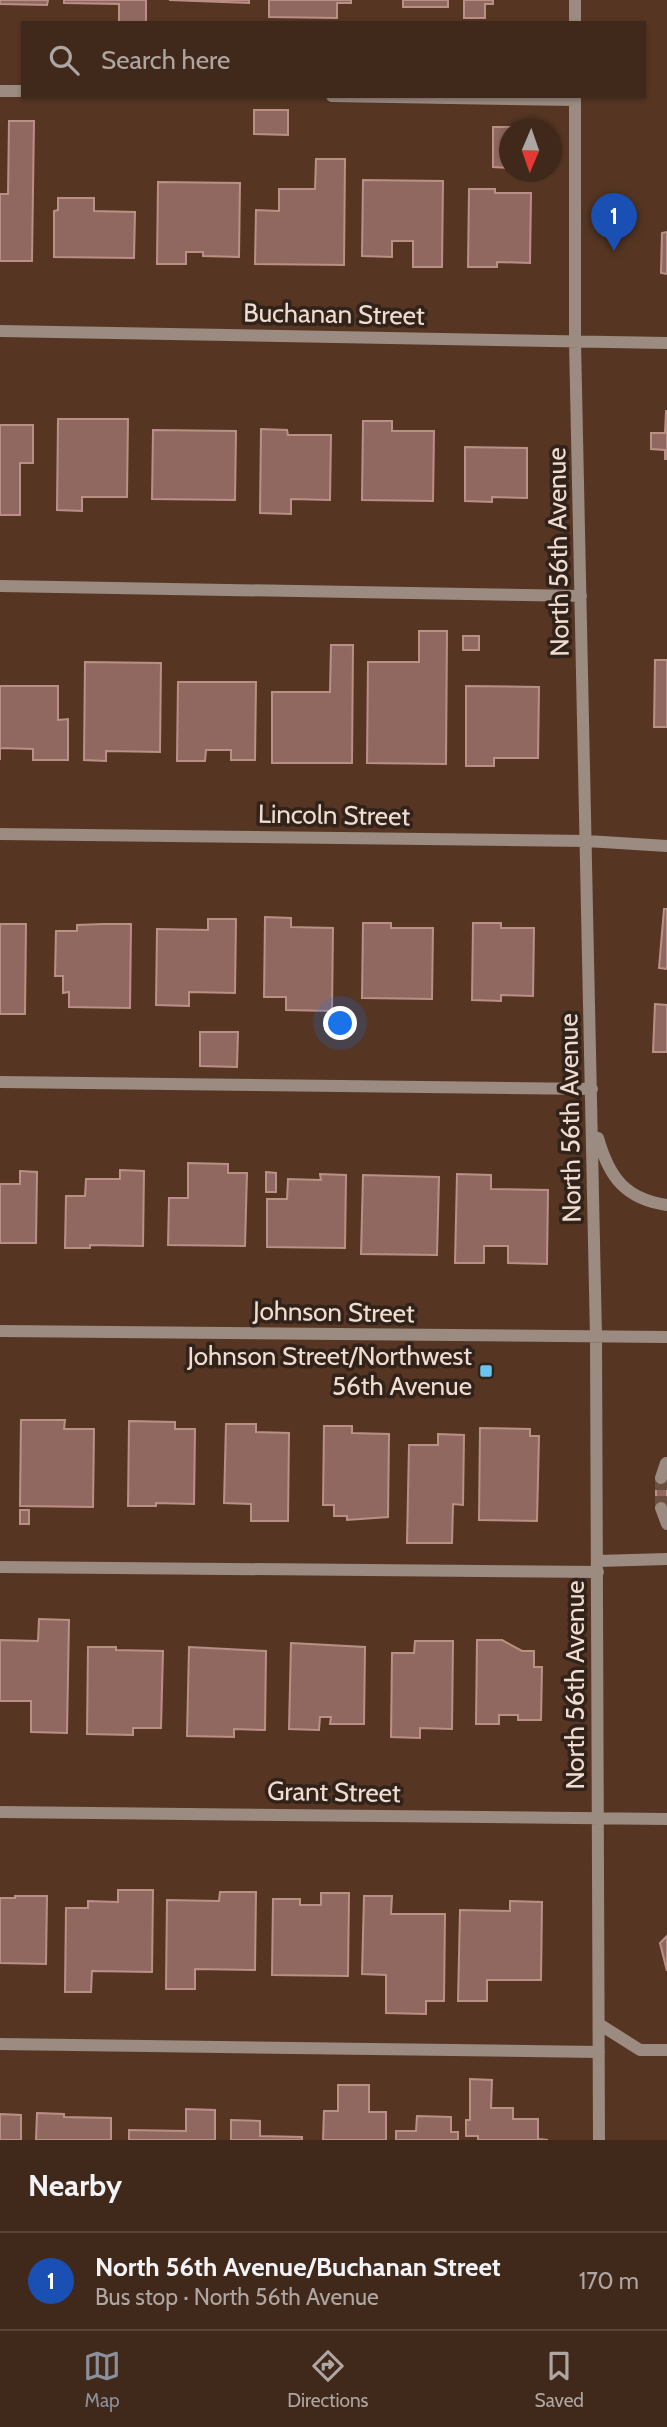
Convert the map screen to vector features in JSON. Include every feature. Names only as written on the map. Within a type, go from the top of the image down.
[{"type":"street","points":[[575,0],[575,21]]},
{"type":"street","points":[[0,91],[21,92]]},
{"type":"street","name":"North 56th Avenue","points":[[575,98],[575,341],[596,1337],[599,2140]]},
{"type":"street","name":"Buchanan Street","points":[[0,331],[667,343]]},
{"type":"street","points":[[0,586],[581,596]]},
{"type":"street","name":"Lincoln Street","points":[[0,834],[587,841],[667,846]]},
{"type":"street","points":[[0,1082],[592,1089]]},
{"type":"street","points":[[592,1121],[604,1160],[614,1178],[628,1192],[650,1203],[667,1205]]},
{"type":"street","name":"Johnson Street","points":[[0,1331],[667,1337]]},
{"type":"street","points":[[661,1478],[667,1463]]},
{"type":"street","points":[[661,1508],[667,1524]]},
{"type":"street","points":[[0,1567],[598,1566],[667,1559]]},
{"type":"street","name":"Grant Street","points":[[0,1812],[667,1819]]},
{"type":"street","points":[[599,2024],[639,2050],[667,2050]]},
{"type":"street","points":[[0,2044],[599,2052]]},
{"type":"building","points":[[0,0],[48,0],[47,5],[0,4]]},
{"type":"building","points":[[64,0],[146,0],[146,21],[119,21],[119,4],[64,3]]},
{"type":"building","points":[[169,0],[249,0],[249,3]]},
{"type":"building","points":[[269,0],[351,0],[351,3],[337,3],[337,18],[269,17]]},
{"type":"building","points":[[403,0],[448,0],[448,7],[403,7]]},
{"type":"building","points":[[464,0],[493,0],[493,4],[485,4],[485,18],[464,18]]},
{"type":"building","points":[[254,110],[288,110],[288,135],[254,134]]},
{"type":"building","points":[[9,121],[34,121],[32,261],[0,261],[0,194],[8,194]]},
{"type":"building","points":[[493,127],[499,127],[499,167],[493,167]]},
{"type":"building","points":[[316,159],[345,159],[344,265],[255,264],[256,210],[279,211],[279,189],[315,189]]},
{"type":"building","points":[[363,180],[443,181],[442,267],[413,267],[413,241],[392,241],[392,257],[362,256]]},
{"type":"building","points":[[158,182],[240,183],[239,257],[203,256],[203,252],[186,252],[186,264],[157,264]]},
{"type":"building","points":[[469,189],[495,189],[495,193],[531,193],[530,263],[497,262],[497,267],[468,267]]},
{"type":"building","points":[[58,198],[94,198],[94,211],[135,212],[134,258],[54,257],[54,211],[58,210]]},
{"type":"building","points":[[667,232],[667,274],[661,273],[662,233]]},
{"type":"building","points":[[666,411],[665,459],[665,450],[651,449],[651,433],[665,433]]},
{"type":"building","points":[[58,419],[128,419],[127,497],[82,497],[82,511],[57,510]]},
{"type":"building","points":[[363,421],[392,421],[392,431],[434,431],[433,501],[362,500]]},
{"type":"building","points":[[0,425],[33,425],[33,463],[20,463],[20,515],[0,515]]},
{"type":"building","points":[[261,429],[287,430],[288,435],[331,435],[330,500],[291,499],[291,514],[260,513]]},
{"type":"building","points":[[153,430],[236,431],[235,500],[152,499]]},
{"type":"building","points":[[465,447],[527,448],[527,498],[492,497],[492,502],[465,501]]},
{"type":"building","points":[[419,631],[447,631],[446,764],[367,763],[368,662],[419,662]]},
{"type":"building","points":[[463,636],[479,636],[479,650],[463,650]]},
{"type":"building","points":[[331,645],[353,645],[352,763],[272,763],[272,692],[330,692]]},
{"type":"building","points":[[655,660],[667,660],[667,727],[654,727]]},
{"type":"building","points":[[85,662],[161,663],[160,752],[106,751],[106,761],[84,760]]},
{"type":"building","points":[[178,682],[256,682],[255,760],[231,760],[231,750],[206,750],[205,761],[177,761]]},
{"type":"building","points":[[0,686],[58,686],[58,720],[68,719],[68,760],[33,760],[33,749],[0,748]]},
{"type":"building","points":[[466,686],[539,687],[538,758],[494,758],[494,766],[466,766]]},
{"type":"building","points":[[664,909],[667,909],[667,969],[659,968]]},
{"type":"building","points":[[265,917],[291,918],[291,927],[333,928],[332,1011],[286,1010],[286,997],[264,997]]},
{"type":"building","points":[[208,919],[236,919],[235,993],[189,992],[189,1006],[156,1005],[157,929],[208,930]]},
{"type":"building","points":[[363,923],[391,923],[391,928],[433,928],[432,999],[362,998]]},
{"type":"building","points":[[473,923],[501,923],[501,928],[534,928],[533,996],[501,995],[501,1001],[472,1000]]},
{"type":"building","points":[[0,924],[26,924],[25,1014],[0,1014]]},
{"type":"building","points":[[131,924],[130,1008],[69,1007],[69,992],[63,993],[63,976],[55,976],[56,931],[77,931],[77,925]]},
{"type":"building","points":[[655,1004],[667,1005],[667,1052],[653,1052]]},
{"type":"building","points":[[200,1032],[238,1032],[237,1067],[200,1066]]},
{"type":"building","points":[[188,1163],[228,1164],[228,1173],[247,1173],[245,1246],[168,1245],[169,1198],[188,1198]]},
{"type":"building","points":[[120,1170],[144,1171],[143,1246],[90,1245],[90,1248],[65,1248],[66,1196],[85,1196],[86,1179],[120,1179]]},
{"type":"building","points":[[20,1171],[37,1172],[36,1243],[0,1243],[0,1184],[20,1184]]},
{"type":"building","points":[[266,1172],[276,1173],[276,1192],[266,1192]]},
{"type":"building","points":[[320,1174],[346,1175],[345,1248],[267,1247],[267,1199],[287,1199],[288,1179],[321,1180]]},
{"type":"building","points":[[457,1174],[491,1175],[491,1189],[548,1190],[547,1264],[508,1263],[508,1246],[484,1246],[484,1263],[455,1263]]},
{"type":"building","points":[[363,1175],[439,1177],[437,1255],[361,1254]]},
{"type":"building","points":[[21,1420],[65,1420],[64,1429],[94,1429],[93,1507],[20,1506]]},
{"type":"building","points":[[129,1421],[175,1422],[175,1429],[195,1429],[194,1504],[156,1503],[156,1506],[128,1506]]},
{"type":"building","points":[[226,1424],[256,1424],[256,1432],[289,1433],[288,1521],[251,1521],[251,1504],[224,1503]]},
{"type":"building","points":[[324,1426],[352,1426],[352,1433],[389,1434],[388,1517],[347,1520],[347,1516],[334,1516],[334,1505],[323,1505]]},
{"type":"building","points":[[480,1428],[530,1429],[530,1436],[539,1436],[537,1521],[479,1520]]},
{"type":"building","points":[[438,1434],[464,1435],[463,1505],[453,1504],[452,1543],[407,1543],[409,1445],[438,1445]]},
{"type":"building","points":[[656,1478],[667,1478],[667,1508],[656,1508]]},
{"type":"building","points":[[20,1510],[29,1510],[29,1524],[20,1524]]},
{"type":"building","points":[[39,1619],[69,1620],[67,1733],[31,1732],[31,1701],[0,1701],[0,1640],[38,1641]]},
{"type":"building","points":[[477,1640],[502,1640],[522,1651],[534,1651],[534,1667],[542,1667],[541,1720],[518,1720],[518,1715],[499,1715],[499,1724],[476,1724]]},
{"type":"building","points":[[415,1641],[453,1641],[452,1729],[420,1728],[420,1738],[391,1737],[392,1653],[414,1653]]},
{"type":"building","points":[[291,1643],[365,1647],[364,1724],[330,1724],[331,1717],[320,1717],[319,1730],[289,1729]]},
{"type":"building","points":[[88,1647],[163,1651],[161,1728],[133,1728],[133,1735],[87,1734]]},
{"type":"building","points":[[189,1647],[266,1651],[265,1730],[234,1729],[234,1737],[187,1736]]},
{"type":"building","points":[[118,1890],[153,1890],[152,1972],[92,1971],[91,1992],[65,1992],[66,1908],[88,1908],[88,1901],[118,1902]]},
{"type":"building","points":[[220,1892],[256,1892],[255,1970],[195,1969],[195,1989],[166,1989],[167,1900],[219,1901]]},
{"type":"building","points":[[321,1893],[349,1893],[348,1976],[272,1975],[273,1899],[300,1899],[300,1905],[321,1905]]},
{"type":"building","points":[[47,1896],[46,1964],[0,1963],[0,1898]]},
{"type":"building","points":[[364,1896],[392,1896],[391,1914],[445,1914],[444,2001],[426,2001],[426,2014],[386,2013],[386,1975],[362,1974]]},
{"type":"building","points":[[510,1901],[542,1902],[541,1980],[487,1980],[487,2001],[458,2001],[460,1910],[510,1911]]},
{"type":"building","points":[[667,1936],[667,1971],[660,1943]]},
{"type":"building","points":[[470,2079],[492,2080],[491,2108],[513,2108],[513,2119],[538,2119],[538,2139],[548,2140],[478,2140],[478,2136],[466,2136],[466,2120],[470,2120]]},
{"type":"building","points":[[338,2085],[369,2085],[369,2112],[386,2112],[386,2140],[323,2140],[324,2111],[338,2111]]},
{"type":"building","points":[[186,2109],[215,2110],[215,2140],[129,2140],[129,2130],[186,2131]]},
{"type":"building","points":[[37,2113],[64,2114],[64,2117],[111,2118],[111,2140],[36,2140]]},
{"type":"building","points":[[0,2114],[21,2115],[21,2140],[0,2140]]},
{"type":"building","points":[[417,2116],[451,2117],[451,2132],[458,2132],[458,2140],[396,2140],[396,2131],[416,2131]]},
{"type":"building","points":[[231,2120],[260,2121],[260,2136],[302,2137],[302,2140],[231,2140]]},
{"type":"tunnel","points":[[661,1478],[661,1508]]},
{"type":"place","name":"North 56th Avenue/Buchanan Street","points":[[614,251]]},
{"type":"place","name":"Johnson Street/Northwest 56th Avenue","points":[[486,1371]]}]
